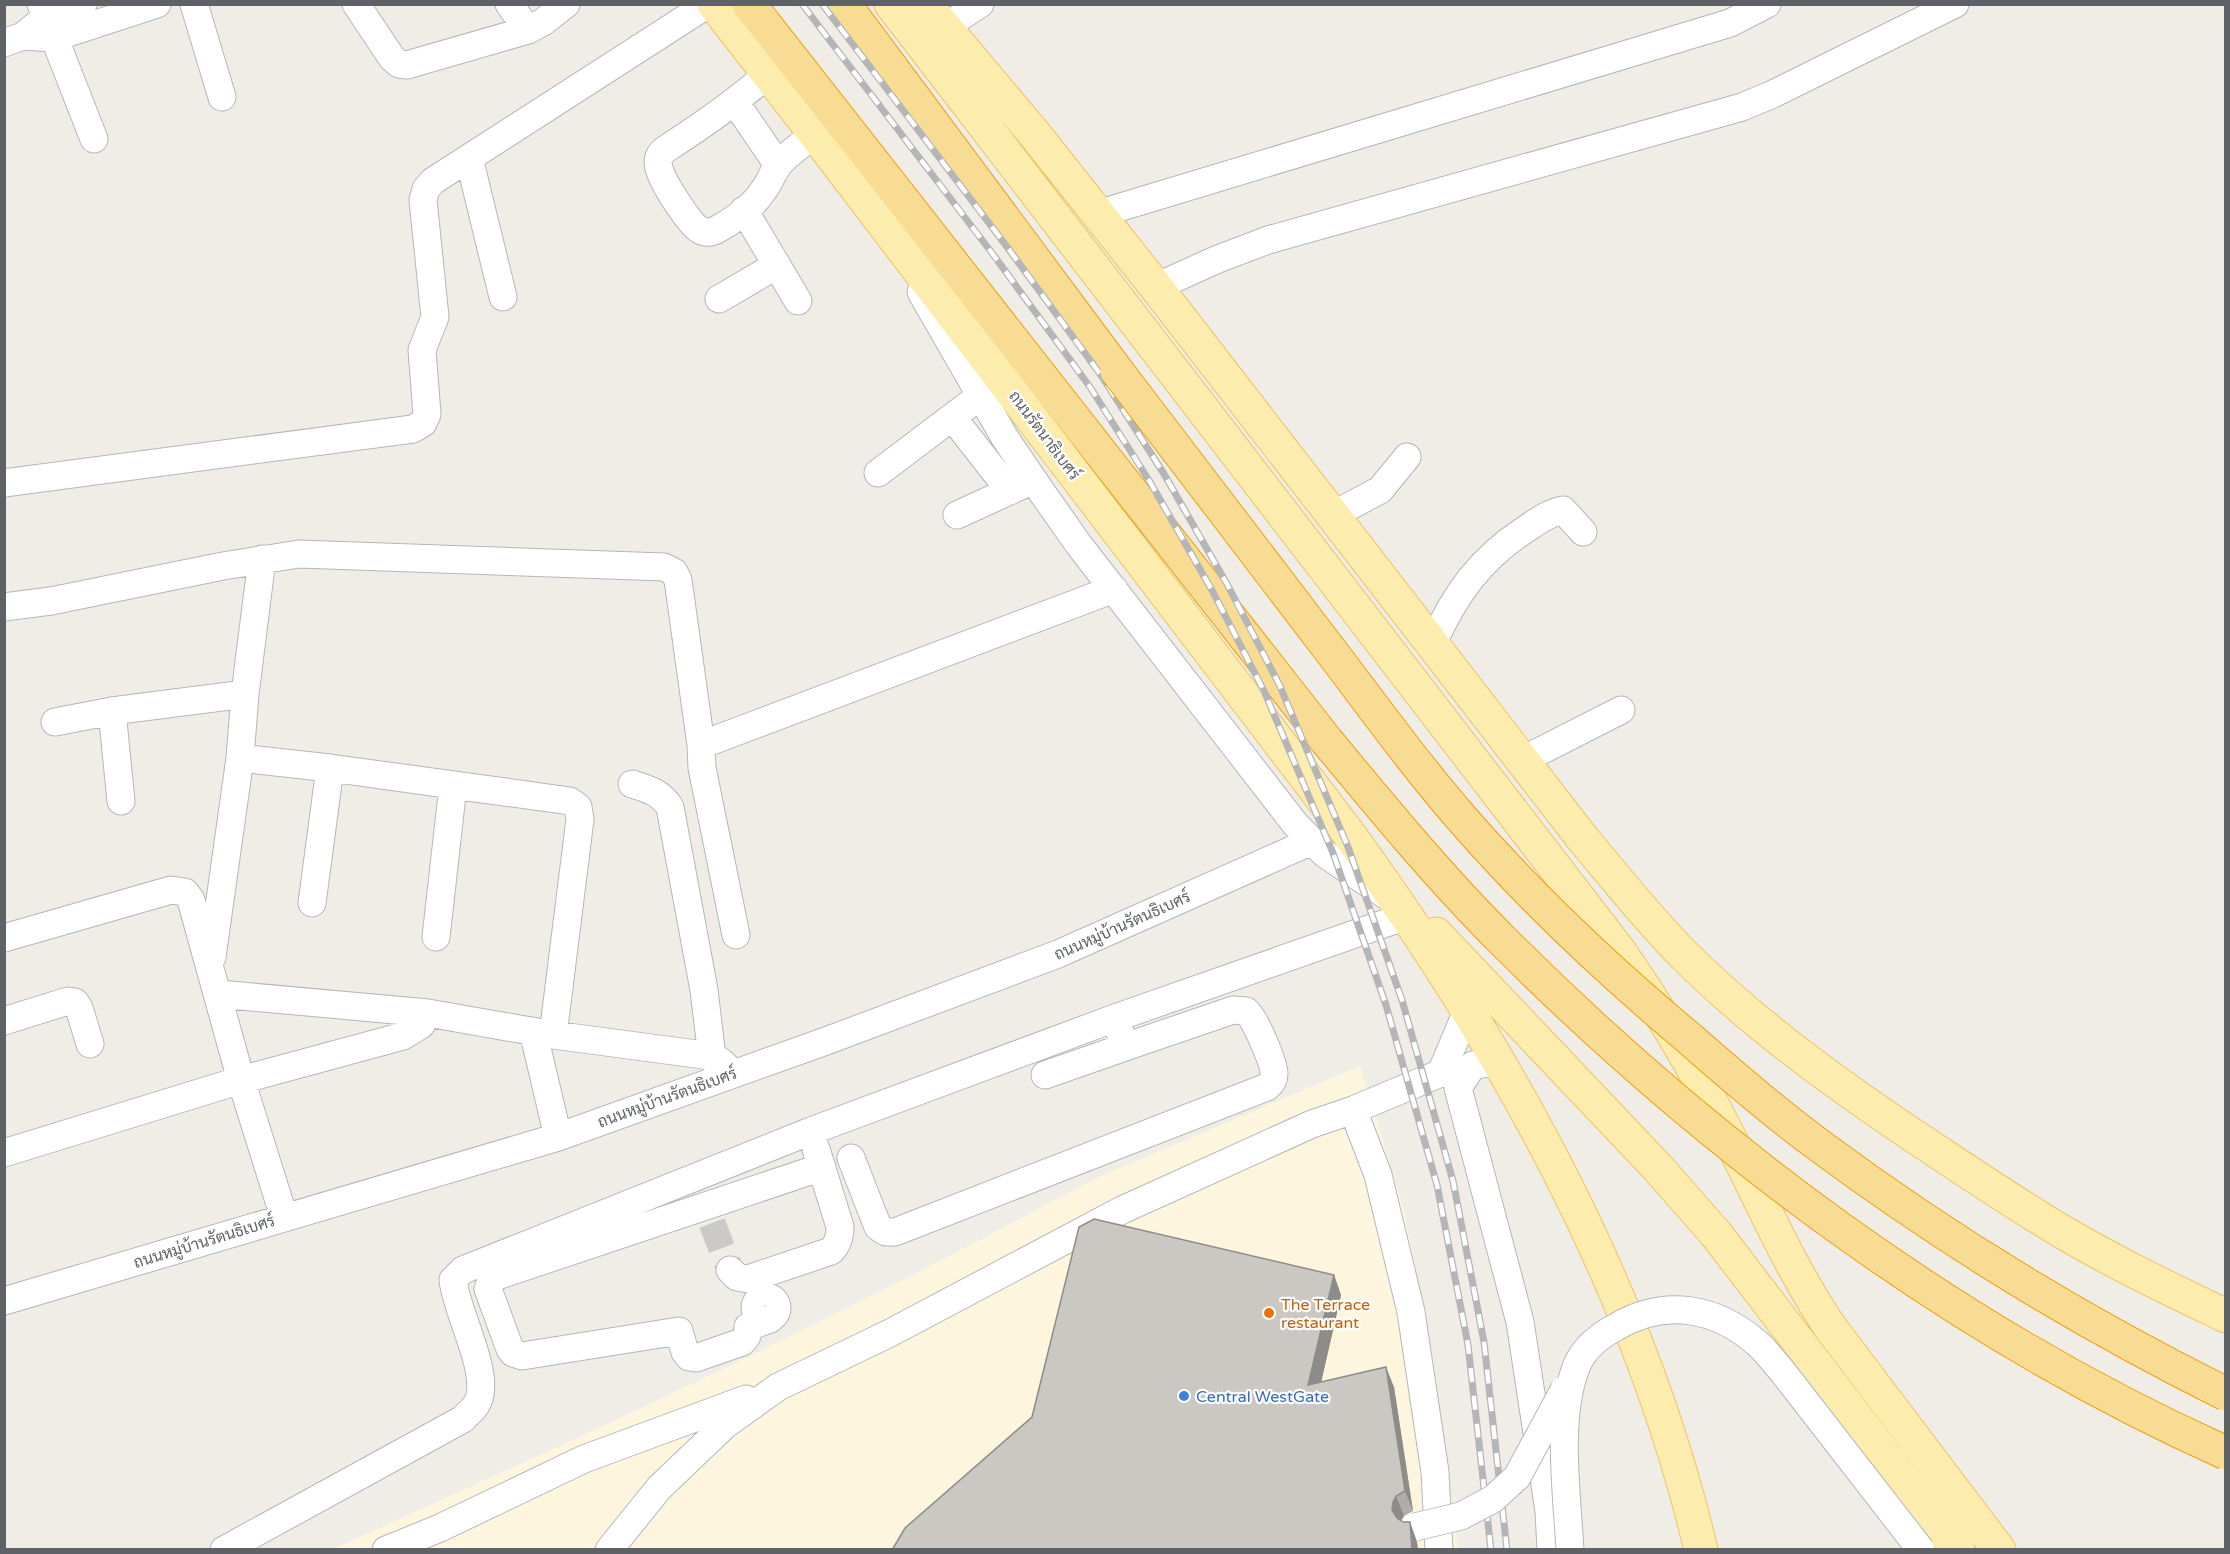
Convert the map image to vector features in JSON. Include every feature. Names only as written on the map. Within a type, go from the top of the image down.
[{"type":"highway","points":[[749,4],[1326,740],[1399,830],[1502,940],[1604,1037],[1715,1131],[1869,1249],[2008,1340],[2120,1403],[2226,1453]]},
{"type":"highway","points":[[844,4],[1117,371],[1422,771],[1504,865],[1582,944],[1644,1001],[1767,1104],[1868,1181],[2030,1287],[2136,1347],[2226,1394]]},
{"type":"main road","name":"ถนนรัตนาธิเบศร์","points":[[714,4],[816,134],[1373,867]]},
{"type":"main road","points":[[891,4],[1620,952],[1675,1036],[1809,1295],[1830,1327],[1999,1550]]},
{"type":"main road","points":[[935,16],[1032,131],[1156,287],[1583,839],[1684,956],[1810,1062],[1889,1119],[2039,1217],[2105,1256],[2226,1316]]},
{"type":"main road","points":[[1373,867],[1499,1062],[1568,1190],[1623,1309],[1674,1450],[1701,1550]]},
{"type":"main road","points":[[1373,867],[1658,1168],[1743,1267],[1958,1550]]},
{"type":"street","points":[[14,39],[46,20],[83,4]]},
{"type":"street","points":[[46,20],[158,4]]},
{"type":"street","points":[[194,4],[222,97]]},
{"type":"street","points":[[356,4],[392,58],[399,64],[407,66],[528,30],[543,22],[566,4]]},
{"type":"street","points":[[509,4],[528,30]]},
{"type":"street","points":[[4,483],[413,429],[423,423],[427,414],[422,350],[435,317],[423,200],[426,189],[433,181],[708,4]]},
{"type":"street","points":[[935,16],[980,4]]},
{"type":"street","points":[[1098,214],[1730,23],[1767,4]]},
{"type":"street","points":[[1156,287],[1218,259],[1268,240],[1742,107],[1955,4]]},
{"type":"street","points":[[46,20],[94,140]]},
{"type":"street","points":[[768,74],[705,125],[664,149],[659,156],[661,174],[681,209],[697,230],[707,233],[717,230],[744,210],[764,190],[778,165],[793,150],[816,134]]},
{"type":"street","points":[[735,102],[778,165]]},
{"type":"street","points":[[469,158],[503,297]]},
{"type":"street","points":[[744,210],[798,301]]},
{"type":"street","points":[[882,221],[980,396],[1022,486]]},
{"type":"street","points":[[719,299],[777,265]]},
{"type":"street","points":[[878,473],[980,396]]},
{"type":"street","points":[[953,418],[1022,486],[1114,589],[1296,825],[1312,842],[1401,909]]},
{"type":"street","points":[[1333,515],[1380,490],[1407,457]]},
{"type":"street","points":[[957,515],[1022,486]]},
{"type":"street","points":[[1433,643],[1447,611],[1461,590],[1502,544],[1551,512],[1563,510],[1583,532]]},
{"type":"street","points":[[4,607],[51,601],[262,559],[299,554],[664,567],[674,572],[678,580],[701,745],[702,768],[736,935]]},
{"type":"street","points":[[211,966],[240,758],[245,694],[262,559]]},
{"type":"street","points":[[701,745],[1114,589]]},
{"type":"street","points":[[54,722],[112,711],[245,694]]},
{"type":"street","points":[[1523,759],[1621,710]]},
{"type":"street","points":[[112,711],[122,801]]},
{"type":"street","points":[[240,758],[570,801],[578,807],[580,819],[543,1033],[558,1137]]},
{"type":"street","points":[[312,903],[330,768]]},
{"type":"street","points":[[219,994],[428,1013],[722,1065],[704,990],[670,807],[656,792],[632,784]]},
{"type":"street","points":[[436,937],[453,786]]},
{"type":"street","name":"ถนนหมู่บ้านรัตนธิเบศร์","points":[[4,1301],[558,1137],[722,1065],[826,1041],[1058,954],[1312,842]]},
{"type":"street","points":[[5,934],[171,890],[185,892],[191,900],[219,994],[241,1080],[284,1217]]},
{"type":"street","points":[[224,1550],[463,1419],[477,1404],[481,1390],[481,1374],[455,1295],[453,1280],[463,1270],[811,1131],[1083,1031],[1401,909]]},
{"type":"street","points":[[4,1021],[68,1001],[75,1002],[90,1044]]},
{"type":"street","points":[[851,1158],[878,1227],[886,1232],[895,1232],[1267,1087],[1273,1080],[1274,1070],[1255,1021],[1241,1010],[1233,1010],[1045,1075]]},
{"type":"street","points":[[386,1550],[442,1539],[584,1459],[778,1388],[890,1333],[1122,1210],[1312,1124],[1353,1110],[1442,1073],[1467,1011]]},
{"type":"street","points":[[4,1153],[241,1080],[403,1036],[421,1025],[428,1013]]},
{"type":"street","points":[[1115,1018],[1125,1047]]},
{"type":"street","points":[[1083,1031],[1092,1058]]},
{"type":"street","points":[[1499,1062],[1473,1065],[1458,1088],[1520,1322],[1549,1511],[1551,1550]]},
{"type":"street","points":[[1353,1110],[1378,1174],[1411,1312],[1435,1472],[1438,1550]]},
{"type":"street","points":[[730,1270],[737,1277],[748,1280],[831,1251],[838,1241],[840,1227],[811,1131]]},
{"type":"street","points":[[770,1272],[773,1311],[748,1327],[747,1336],[742,1342],[696,1358],[689,1357],[685,1352],[678,1331],[522,1356],[510,1349],[488,1289],[491,1281],[497,1276],[822,1167]]},
{"type":"street","points":[[1415,1527],[1451,1519],[1477,1509],[1493,1499],[1517,1477],[1574,1371],[1596,1340],[1624,1322],[1643,1314],[1666,1309],[1690,1310],[1733,1326],[1759,1345],[1782,1371],[1921,1550]]},
{"type":"street","points":[[1570,1550],[1565,1421],[1574,1371]]},
{"type":"street","points":[[609,1550],[659,1488],[725,1425],[778,1388]]},
{"type":"shaded area","points":[[1360,1066],[1403,1207],[1434,1364],[1458,1549],[331,1550],[742,1360],[913,1275],[1101,1176]]},
{"type":"building","name":"Central WestGate","points":[[1094,1219],[1334,1275],[1308,1385],[1386,1367],[1405,1491],[1396,1496],[1392,1510],[1403,1522],[1410,1522],[1412,1550],[892,1550],[905,1528],[1032,1417],[1079,1227]]},
{"type":"tunnel","points":[[712,1223],[730,1270]]},
{"type":"railway","points":[[802,4],[992,253],[1090,387],[1150,482],[1213,592],[1264,691],[1333,853],[1386,1005],[1437,1185],[1468,1345],[1491,1550]]},
{"type":"railway","points":[[822,4],[1005,244],[1103,378],[1164,474],[1227,584],[1279,684],[1348,847],[1402,1000],[1453,1181],[1484,1342],[1507,1550]]},
{"type":"place","name":"The Terrace restaurant","points":[[1269,1313]]},
{"type":"place","name":"Central WestGate","points":[[1184,1396]]}]
